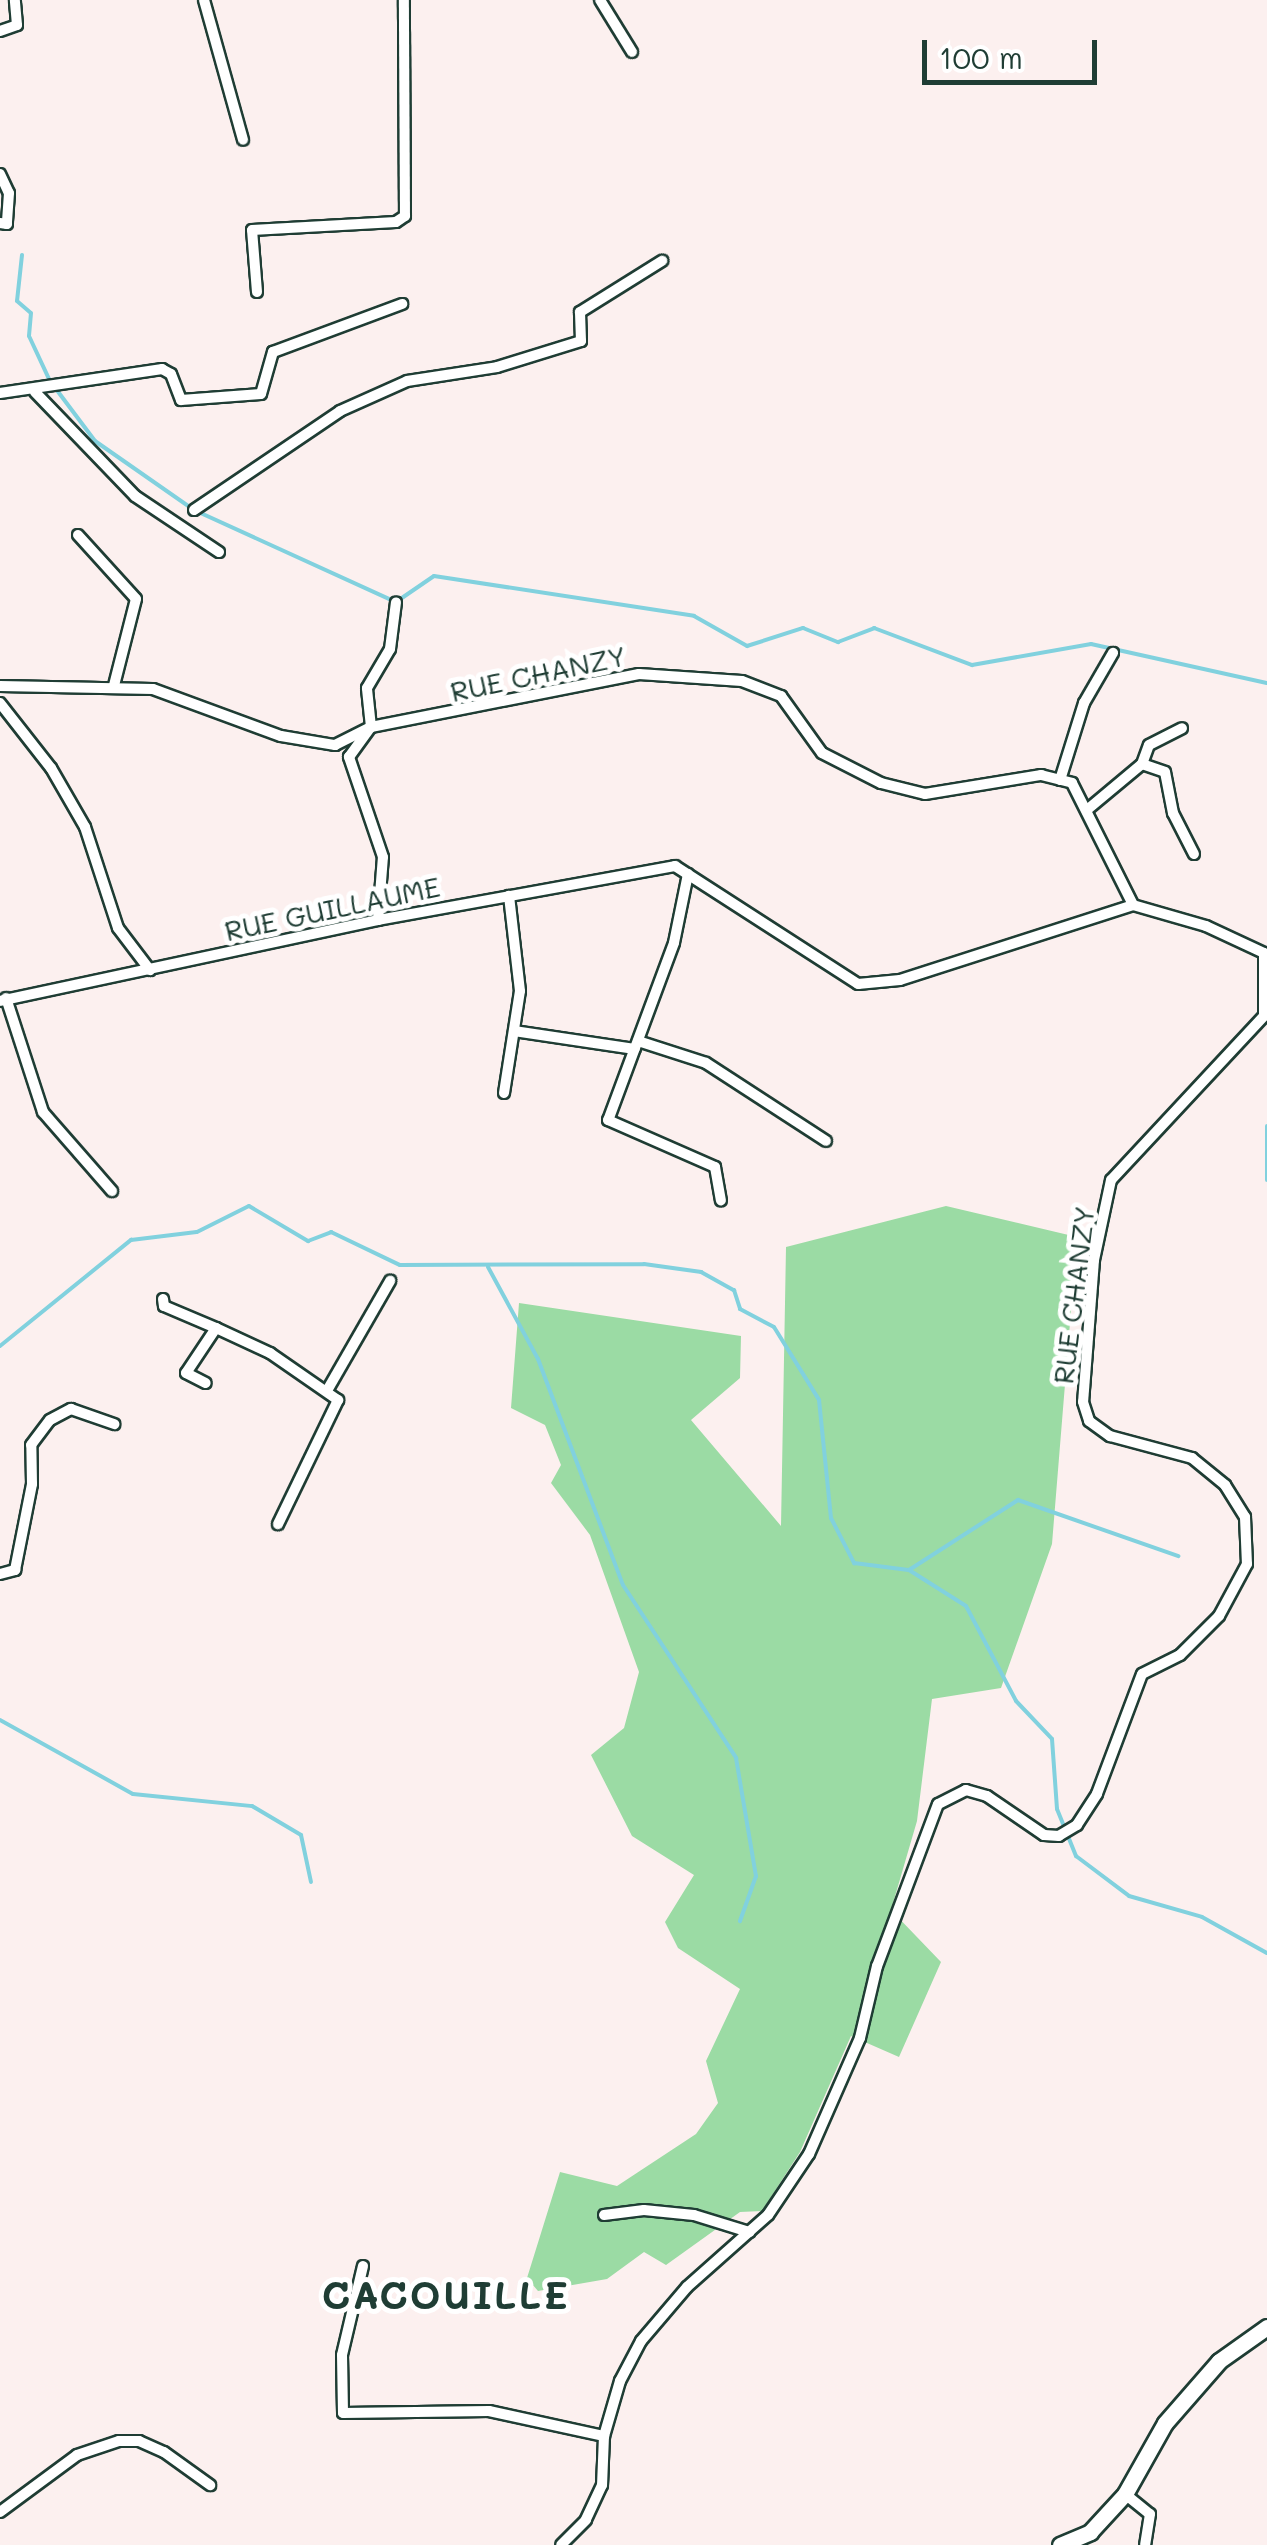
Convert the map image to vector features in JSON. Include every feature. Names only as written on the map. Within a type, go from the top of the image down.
[{"type":"street","points":[[0,31],[14,29],[14,0]]},
{"type":"street","points":[[204,0],[244,140]]},
{"type":"street","points":[[258,292],[248,233],[302,225],[396,222],[405,216],[404,0]]},
{"type":"street","points":[[600,0],[632,52]]},
{"type":"street","points":[[0,174],[9,193],[4,224]]},
{"type":"street","points":[[194,510],[340,410],[407,381],[497,366],[580,342],[580,312],[662,261]]},
{"type":"street","points":[[0,393],[35,392],[162,369],[171,374],[180,400],[261,394],[274,352],[402,304]]},
{"type":"street","points":[[35,392],[120,484],[219,552]]},
{"type":"street","points":[[78,535],[136,599],[114,685]]},
{"type":"street","points":[[378,920],[383,857],[349,756],[371,726],[367,688],[390,649],[396,602]]},
{"type":"street","points":[[721,1200],[715,1167],[608,1120],[674,943],[688,874],[858,984],[900,980],[987,949],[1084,926],[1133,905],[1088,809],[1072,783],[1060,780],[1084,703],[1113,654]]},
{"type":"street","name":"RUE CHANZY","points":[[0,686],[114,685],[153,689],[281,736],[335,745],[371,726],[639,674],[724,680],[781,696],[822,752],[881,783],[924,794],[1041,774],[1060,780]]},
{"type":"street","points":[[0,702],[51,768],[85,827],[118,928],[150,970]]},
{"type":"street","points":[[1088,809],[1142,764],[1148,745],[1182,728]]},
{"type":"street","points":[[1142,764],[1165,772],[1173,814],[1194,854]]},
{"type":"street","name":"RUE GUILLAUME","points":[[3,999],[509,896],[676,866],[688,874]]},
{"type":"street","points":[[504,1093],[520,991],[509,896]]},
{"type":"street","name":"RUE CHANZY","points":[[561,2545],[586,2520],[602,2485],[604,2436],[620,2381],[654,2322],[750,2232],[808,2154],[860,2038],[877,1966],[938,1804],[966,1790],[987,1796],[1044,1834],[1059,1836],[1077,1825],[1098,1794],[1142,1674],[1180,1656],[1219,1616],[1247,1564],[1245,1517],[1225,1485],[1192,1458],[1110,1436],[1090,1421],[1083,1402],[1094,1260],[1111,1180],[1264,1016],[1266,952],[1133,905]]},
{"type":"street","points":[[3,999],[43,1112],[112,1191]]},
{"type":"street","points":[[514,1031],[636,1045],[706,1062],[826,1142]]},
{"type":"street","points":[[328,1389],[390,1281]]},
{"type":"street","points":[[162,1299],[164,1306],[216,1328],[328,1389],[339,1404],[278,1524]]},
{"type":"street","points":[[206,1383],[186,1373],[216,1328]]},
{"type":"street","points":[[0,1574],[15,1570],[32,1484],[31,1445],[40,1432],[71,1408],[114,1424]]},
{"type":"street","points":[[604,2215],[694,2215],[750,2232]]},
{"type":"street","points":[[362,2266],[342,2355],[343,2412],[489,2411],[604,2436]]},
{"type":"street","points":[[1060,2545],[1090,2532],[1126,2494],[1166,2423],[1219,2361],[1264,2335]]},
{"type":"street","points":[[0,2512],[77,2455],[119,2441],[139,2441],[164,2452],[210,2485]]},
{"type":"street","points":[[1126,2494],[1150,2514],[1145,2545]]},
{"type":"green space","points":[[946,1206],[1077,1237],[1052,1544],[1001,1688],[932,1699],[917,1821],[891,1910],[941,1962],[899,2057],[851,2036],[800,2152],[762,2211],[740,2212],[666,2265],[644,2252],[607,2279],[538,2291],[527,2278],[560,2172],[617,2186],[696,2134],[718,2103],[706,2061],[740,1989],[678,1948],[665,1922],[694,1875],[632,1836],[591,1755],[624,1728],[639,1672],[590,1535],[551,1483],[561,1465],[545,1425],[511,1408],[519,1303],[741,1336],[740,1378],[691,1420],[781,1526],[786,1247]]},
{"type":"waterway","points":[[22,255],[17,301],[31,313],[29,336],[50,381]]},
{"type":"waterway","points":[[56,389],[95,441],[194,510],[396,602],[434,576],[694,616],[747,646],[803,628],[838,642],[874,628],[972,665],[1091,644],[1267,683]]},
{"type":"waterway","points":[[1267,1126],[1267,1180]]},
{"type":"waterway","points":[[0,1346],[131,1240],[197,1232],[249,1206],[308,1241],[331,1232],[400,1265],[644,1264],[701,1272],[734,1290],[740,1309],[774,1327],[819,1400],[831,1518],[854,1563],[909,1570],[966,1606],[1016,1701],[1052,1739],[1057,1809],[1076,1856],[1129,1896],[1202,1917],[1267,1953]]},
{"type":"waterway","points":[[488,1267],[538,1359],[623,1585],[736,1758],[756,1876],[740,1921]]},
{"type":"waterway","points":[[909,1570],[1018,1500],[1178,1556]]},
{"type":"waterway","points":[[0,1720],[133,1794],[252,1806],[301,1835],[311,1882]]},
{"type":"district","name":"CACOUILLE","points":[[446,2295]]}]
